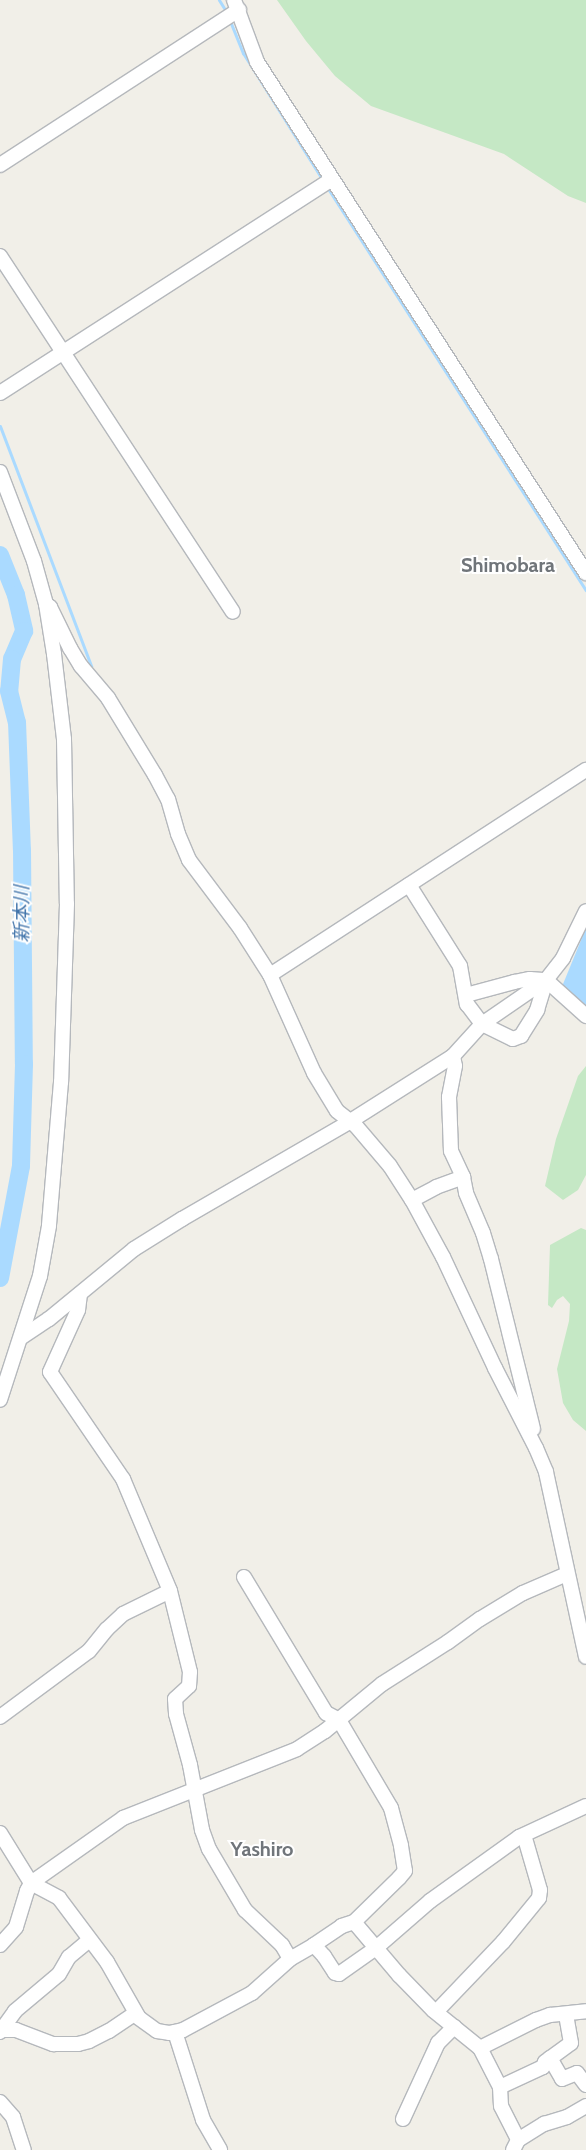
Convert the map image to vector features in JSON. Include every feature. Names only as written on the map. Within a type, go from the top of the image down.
[{"type":"street","points":[[0,165],[236,5],[257,62],[331,180],[586,573]]},
{"type":"street","points":[[0,393],[331,180]]},
{"type":"street","points":[[0,256],[232,612]]},
{"type":"street","points":[[0,472],[34,561],[46,604],[60,694],[64,739],[66,977],[60,1091],[49,1226],[40,1276],[22,1337],[0,1400]]},
{"type":"street","points":[[46,604],[50,607],[74,654],[108,698],[155,775],[168,799],[178,834],[189,860],[240,928],[270,975],[314,1073],[337,1111],[348,1122],[356,1126],[390,1166],[412,1200],[451,1272],[494,1368],[531,1438],[546,1472],[586,1657]]},
{"type":"street","points":[[270,975],[586,770]]},
{"type":"street","points":[[409,885],[460,966],[467,1004],[482,1024],[513,1040],[521,1036],[537,1010],[546,980]]},
{"type":"street","points":[[22,1337],[80,1294],[134,1249],[348,1122],[452,1056],[482,1024],[546,980],[563,958],[586,911]]},
{"type":"street","points":[[466,995],[530,978],[546,980],[586,1016]]},
{"type":"street","points":[[452,1056],[455,1066],[449,1097],[451,1151],[463,1177],[466,1193],[483,1233],[491,1259],[534,1432],[531,1438]]},
{"type":"street","points":[[412,1200],[463,1177]]},
{"type":"street","points":[[80,1294],[78,1310],[50,1372],[123,1479],[170,1591],[190,1672],[189,1686],[175,1699],[175,1707],[202,1830],[209,1849],[244,1910],[282,1945],[290,1959]]},
{"type":"street","points":[[0,1945],[16,1927],[31,1883],[123,1818],[143,1808],[297,1749],[339,1720],[382,1684],[480,1619],[523,1593],[567,1574]]},
{"type":"street","points":[[0,1833],[31,1883],[59,1898],[107,1962],[139,2018],[156,2031],[175,2032],[183,2030],[252,1993],[290,1959],[314,1946],[342,1926],[354,1922],[405,1871],[401,1846],[390,1808],[339,1720],[326,1713],[244,1577]]},
{"type":"street","points":[[0,1717],[89,1651],[107,1629],[123,1614],[170,1591]]},
{"type":"street","points":[[314,1946],[324,1956],[335,1973],[339,1974],[376,1948],[430,1901],[524,1835],[586,1806]]},
{"type":"street","points":[[436,2012],[503,1942],[539,1898],[540,1890],[524,1835]]},
{"type":"street","points":[[354,1922],[436,2012],[480,2048],[500,2087],[501,2106],[516,2145],[544,2124],[567,2117],[586,2106]]},
{"type":"street","points":[[1,2031],[15,2011],[59,1974],[69,1957],[89,1940]]},
{"type":"street","points":[[480,2048],[536,2020],[586,2011]]},
{"type":"street","points":[[1,2031],[16,2030],[53,2044],[78,2044],[89,2042],[136,2013]]},
{"type":"street","points":[[500,2087],[542,2067],[550,2058],[571,2043],[566,2014]]},
{"type":"street","points":[[403,2119],[438,2043],[454,2027]]},
{"type":"street","points":[[175,2032],[203,2120],[220,2150]]},
{"type":"street","points":[[550,2058],[562,2079],[577,2073],[586,2085]]},
{"type":"street","points":[[0,2102],[13,2117],[24,2150]]},
{"type":"green space","points":[[277,0],[586,0],[586,203],[568,196],[504,154],[371,106],[335,76],[306,41]]},
{"type":"green space","points":[[586,1066],[586,1175],[578,1190],[563,1200],[545,1186],[556,1139],[578,1076]]},
{"type":"green space","points":[[581,1228],[586,1230],[586,1431],[573,1420],[563,1403],[557,1369],[569,1321],[570,1304],[563,1296],[557,1300],[552,1308],[548,1305],[550,1245]]},
{"type":"water","points":[[586,928],[586,1011],[561,989]]},
{"type":"waterway","points":[[219,0],[227,13]]},
{"type":"waterway","points":[[230,21],[243,53],[324,182]]},
{"type":"waterway","points":[[327,187],[586,590]]},
{"type":"waterway","points":[[0,426],[91,666]]},
{"type":"waterway","name":"新本川","points":[[0,555],[16,595],[24,631],[12,659],[9,691],[17,722],[22,850],[24,1064],[21,1166],[0,1278]]},
{"type":"district","name":"Shimobara","points":[[508,565]]},
{"type":"district","name":"Yashiro","points":[[262,1849]]}]
